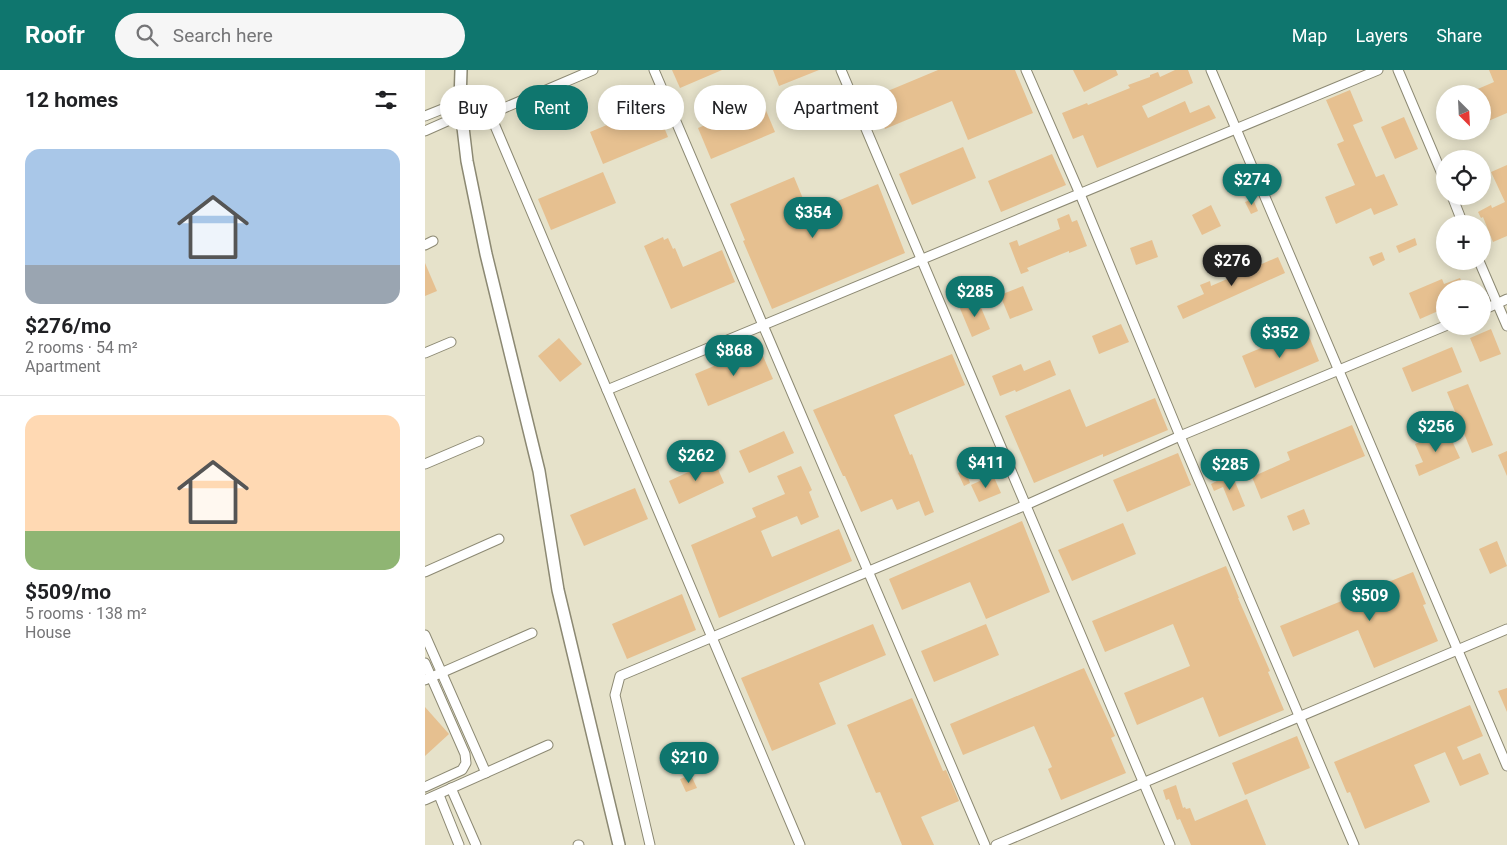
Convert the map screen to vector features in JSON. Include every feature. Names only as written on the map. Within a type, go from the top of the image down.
[{"type":"street","points":[[461,70],[461,85]]},
{"type":"street","points":[[593,70],[490,114],[800,845]]},
{"type":"street","points":[[654,70],[985,845]]},
{"type":"street","points":[[841,70],[1170,845]]},
{"type":"street","points":[[1026,70],[1354,845]]},
{"type":"street","points":[[1211,70],[1507,766]]},
{"type":"street","points":[[607,390],[1378,70]]},
{"type":"street","points":[[1398,70],[1436,160]]},
{"type":"street","points":[[425,116],[440,110]]},
{"type":"street","points":[[425,131],[440,125]]},
{"type":"street","points":[[463,130],[467,161],[486,254],[539,471],[559,590],[619,845]]},
{"type":"street","points":[[1483,270],[1507,326]]},
{"type":"street","points":[[1491,306],[1507,299]]},
{"type":"street","points":[[649,845],[615,695],[620,676],[1026,505],[1180,436],[1436,330]]},
{"type":"street","points":[[425,353],[451,342]]},
{"type":"street","points":[[425,464],[479,441]]},
{"type":"street","points":[[425,572],[499,539]]},
{"type":"street","points":[[996,845],[1507,629]]},
{"type":"street","points":[[428,679],[533,633]]},
{"type":"street","points":[[425,635],[486,773]]},
{"type":"street","points":[[425,663],[428,679],[465,754],[466,763],[462,770],[425,787]]},
{"type":"street","points":[[425,800],[548,745]]},
{"type":"street","points":[[451,788],[476,845]]},
{"type":"street","points":[[439,795],[459,845]]},
{"type":"building","points":[[672,70],[722,70],[684,86],[679,85]]},
{"type":"building","points":[[773,70],[819,70],[782,85],[779,85]]},
{"type":"building","points":[[938,70],[1015,70],[1033,113],[968,140],[952,101],[897,124],[897,87]]},
{"type":"building","points":[[1073,70],[1116,70],[1118,75],[1084,92]]},
{"type":"building","points":[[1175,70],[1188,70],[1193,83],[1142,106],[1148,118],[1185,101],[1190,113],[1209,105],[1216,118],[1097,168],[1083,135],[1073,139],[1062,113],[1130,88],[1128,85],[1150,77],[1150,75],[1158,72],[1160,77]]},
{"type":"building","points":[[1489,70],[1507,70],[1507,113],[1491,120],[1491,85],[1487,85],[1494,82]]},
{"type":"building","points":[[1350,90],[1363,121],[1353,125],[1376,177],[1384,174],[1398,205],[1374,215],[1371,208],[1336,224],[1325,197],[1355,185],[1337,144],[1344,141],[1326,100]]},
{"type":"building","points":[[766,111],[775,132],[711,159],[699,130],[766,130]]},
{"type":"building","points":[[1404,117],[1418,149],[1395,159],[1381,127]]},
{"type":"building","points":[[598,129],[665,130],[668,137],[603,164],[590,132]]},
{"type":"building","points":[[963,147],[976,178],[912,205],[899,174]]},
{"type":"building","points":[[1052,154],[1066,185],[1001,212],[988,181]]},
{"type":"building","points":[[1507,165],[1507,236],[1493,242],[1491,237],[1491,215],[1480,215],[1478,212],[1491,205],[1492,208],[1505,202],[1491,172]]},
{"type":"building","points":[[603,172],[616,203],[551,230],[538,199]]},
{"type":"building","points":[[794,177],[809,213],[878,184],[905,253],[772,309],[743,241],[745,240],[730,204]]},
{"type":"building","points":[[1253,199],[1258,211],[1251,214],[1245,202]]},
{"type":"building","points":[[1211,205],[1221,226],[1202,235],[1192,215]]},
{"type":"building","points":[[1069,214],[1072,222],[1077,220],[1087,246],[1069,253],[1069,251],[1027,268],[1029,271],[1021,274],[1009,243],[1017,240],[1019,246],[1060,229],[1057,219]]},
{"type":"building","points":[[663,237],[664,240],[668,238],[673,249],[675,248],[683,267],[722,250],[735,282],[671,309],[644,246]]},
{"type":"building","points":[[1415,238],[1417,245],[1399,253],[1396,246]]},
{"type":"building","points":[[1152,240],[1158,257],[1136,265],[1130,248]]},
{"type":"building","points":[[1382,252],[1385,260],[1373,266],[1369,257]]},
{"type":"building","points":[[1278,257],[1285,273],[1183,319],[1177,306],[1204,294],[1200,285],[1210,281],[1211,286]]},
{"type":"building","points":[[425,263],[437,291],[425,296]]},
{"type":"building","points":[[1436,282],[1436,312],[1420,319],[1409,293]]},
{"type":"building","points":[[1023,286],[1033,310],[1010,319],[1000,295]]},
{"type":"building","points":[[977,298],[990,329],[972,337],[959,306]]},
{"type":"building","points":[[1121,324],[1129,342],[1099,354],[1092,336]]},
{"type":"building","points":[[1306,329],[1319,361],[1255,388],[1242,356]]},
{"type":"building","points":[[1491,329],[1501,354],[1480,362],[1470,338],[1477,335],[1491,335]]},
{"type":"building","points":[[559,338],[582,364],[560,382],[538,356]]},
{"type":"building","points":[[759,347],[773,379],[708,406],[695,374]]},
{"type":"building","points":[[1452,347],[1462,372],[1412,392],[1402,368]]},
{"type":"building","points":[[952,354],[965,385],[894,415],[910,455],[912,454],[934,512],[925,516],[919,501],[897,510],[892,499],[861,512],[813,410]]},
{"type":"building","points":[[1050,360],[1056,375],[1016,392],[1015,390],[1000,396],[992,376],[1021,364],[1024,371]]},
{"type":"building","points":[[1468,384],[1493,445],[1472,453],[1447,392]]},
{"type":"building","points":[[1070,389],[1086,427],[1155,398],[1168,430],[1103,457],[1103,454],[1034,483],[1005,416]]},
{"type":"building","points":[[1352,425],[1365,456],[1261,499],[1252,477],[1290,460],[1287,452]]},
{"type":"building","points":[[1447,430],[1460,458],[1419,476],[1415,465],[1423,462],[1415,444]]},
{"type":"building","points":[[784,431],[794,453],[749,473],[739,451]]},
{"type":"building","points":[[1507,451],[1507,476],[1498,455]]},
{"type":"building","points":[[1178,453],[1191,485],[1127,512],[1113,480]]},
{"type":"building","points":[[714,460],[724,483],[679,504],[669,481]]},
{"type":"building","points":[[801,466],[812,490],[809,492],[819,517],[801,525],[797,516],[761,531],[772,557],[839,529],[852,561],[719,618],[691,545],[756,517],[752,508],[785,494],[777,476]]},
{"type":"building","points":[[965,470],[970,483],[964,486],[958,473]]},
{"type":"building","points":[[1231,472],[1245,506],[1233,511],[1223,487],[1214,491],[1211,484],[1217,481],[1216,479]]},
{"type":"building","points":[[993,475],[1001,493],[979,502],[971,485]]},
{"type":"building","points":[[635,488],[648,519],[584,546],[570,515]]},
{"type":"building","points":[[1304,509],[1310,524],[1293,531],[1287,516]]},
{"type":"building","points":[[1022,521],[1050,592],[986,619],[970,582],[902,610],[889,579]]},
{"type":"building","points":[[1123,523],[1136,554],[1072,581],[1058,550]]},
{"type":"building","points":[[1497,541],[1507,566],[1490,574],[1479,549]]},
{"type":"building","points":[[1226,566],[1270,671],[1268,672],[1284,710],[1219,737],[1203,697],[1137,725],[1124,693],[1190,666],[1173,624],[1105,652],[1092,621]]},
{"type":"building","points":[[1413,572],[1426,604],[1423,605],[1438,641],[1374,668],[1358,630],[1293,657],[1280,626]]},
{"type":"building","points":[[682,594],[696,630],[627,659],[612,624]]},
{"type":"building","points":[[873,624],[886,655],[819,683],[836,724],[772,751],[741,678]]},
{"type":"building","points":[[986,624],[999,655],[934,682],[921,651]]},
{"type":"building","points":[[1084,668],[1115,736],[1111,738],[1126,773],[1061,800],[1048,769],[1052,767],[1034,726],[963,755],[950,724]]},
{"type":"building","points":[[1507,688],[1507,712],[1498,691]]},
{"type":"building","points":[[912,698],[943,771],[946,770],[959,801],[921,817],[934,845],[902,845],[880,792],[876,793],[847,725]]},
{"type":"building","points":[[1470,705],[1483,736],[1457,747],[1463,760],[1480,753],[1489,774],[1460,786],[1445,752],[1414,765],[1430,802],[1365,829],[1350,792],[1347,793],[1334,762]]},
{"type":"building","points":[[425,707],[449,734],[425,756]]},
{"type":"building","points":[[1297,736],[1310,768],[1245,795],[1232,763]]},
{"type":"building","points":[[691,775],[697,788],[686,792],[680,779]]},
{"type":"building","points":[[1176,785],[1183,808],[1190,808],[1195,821],[1247,799],[1266,845],[1191,845],[1180,819],[1177,820],[1169,799],[1166,800],[1163,790]]}]
